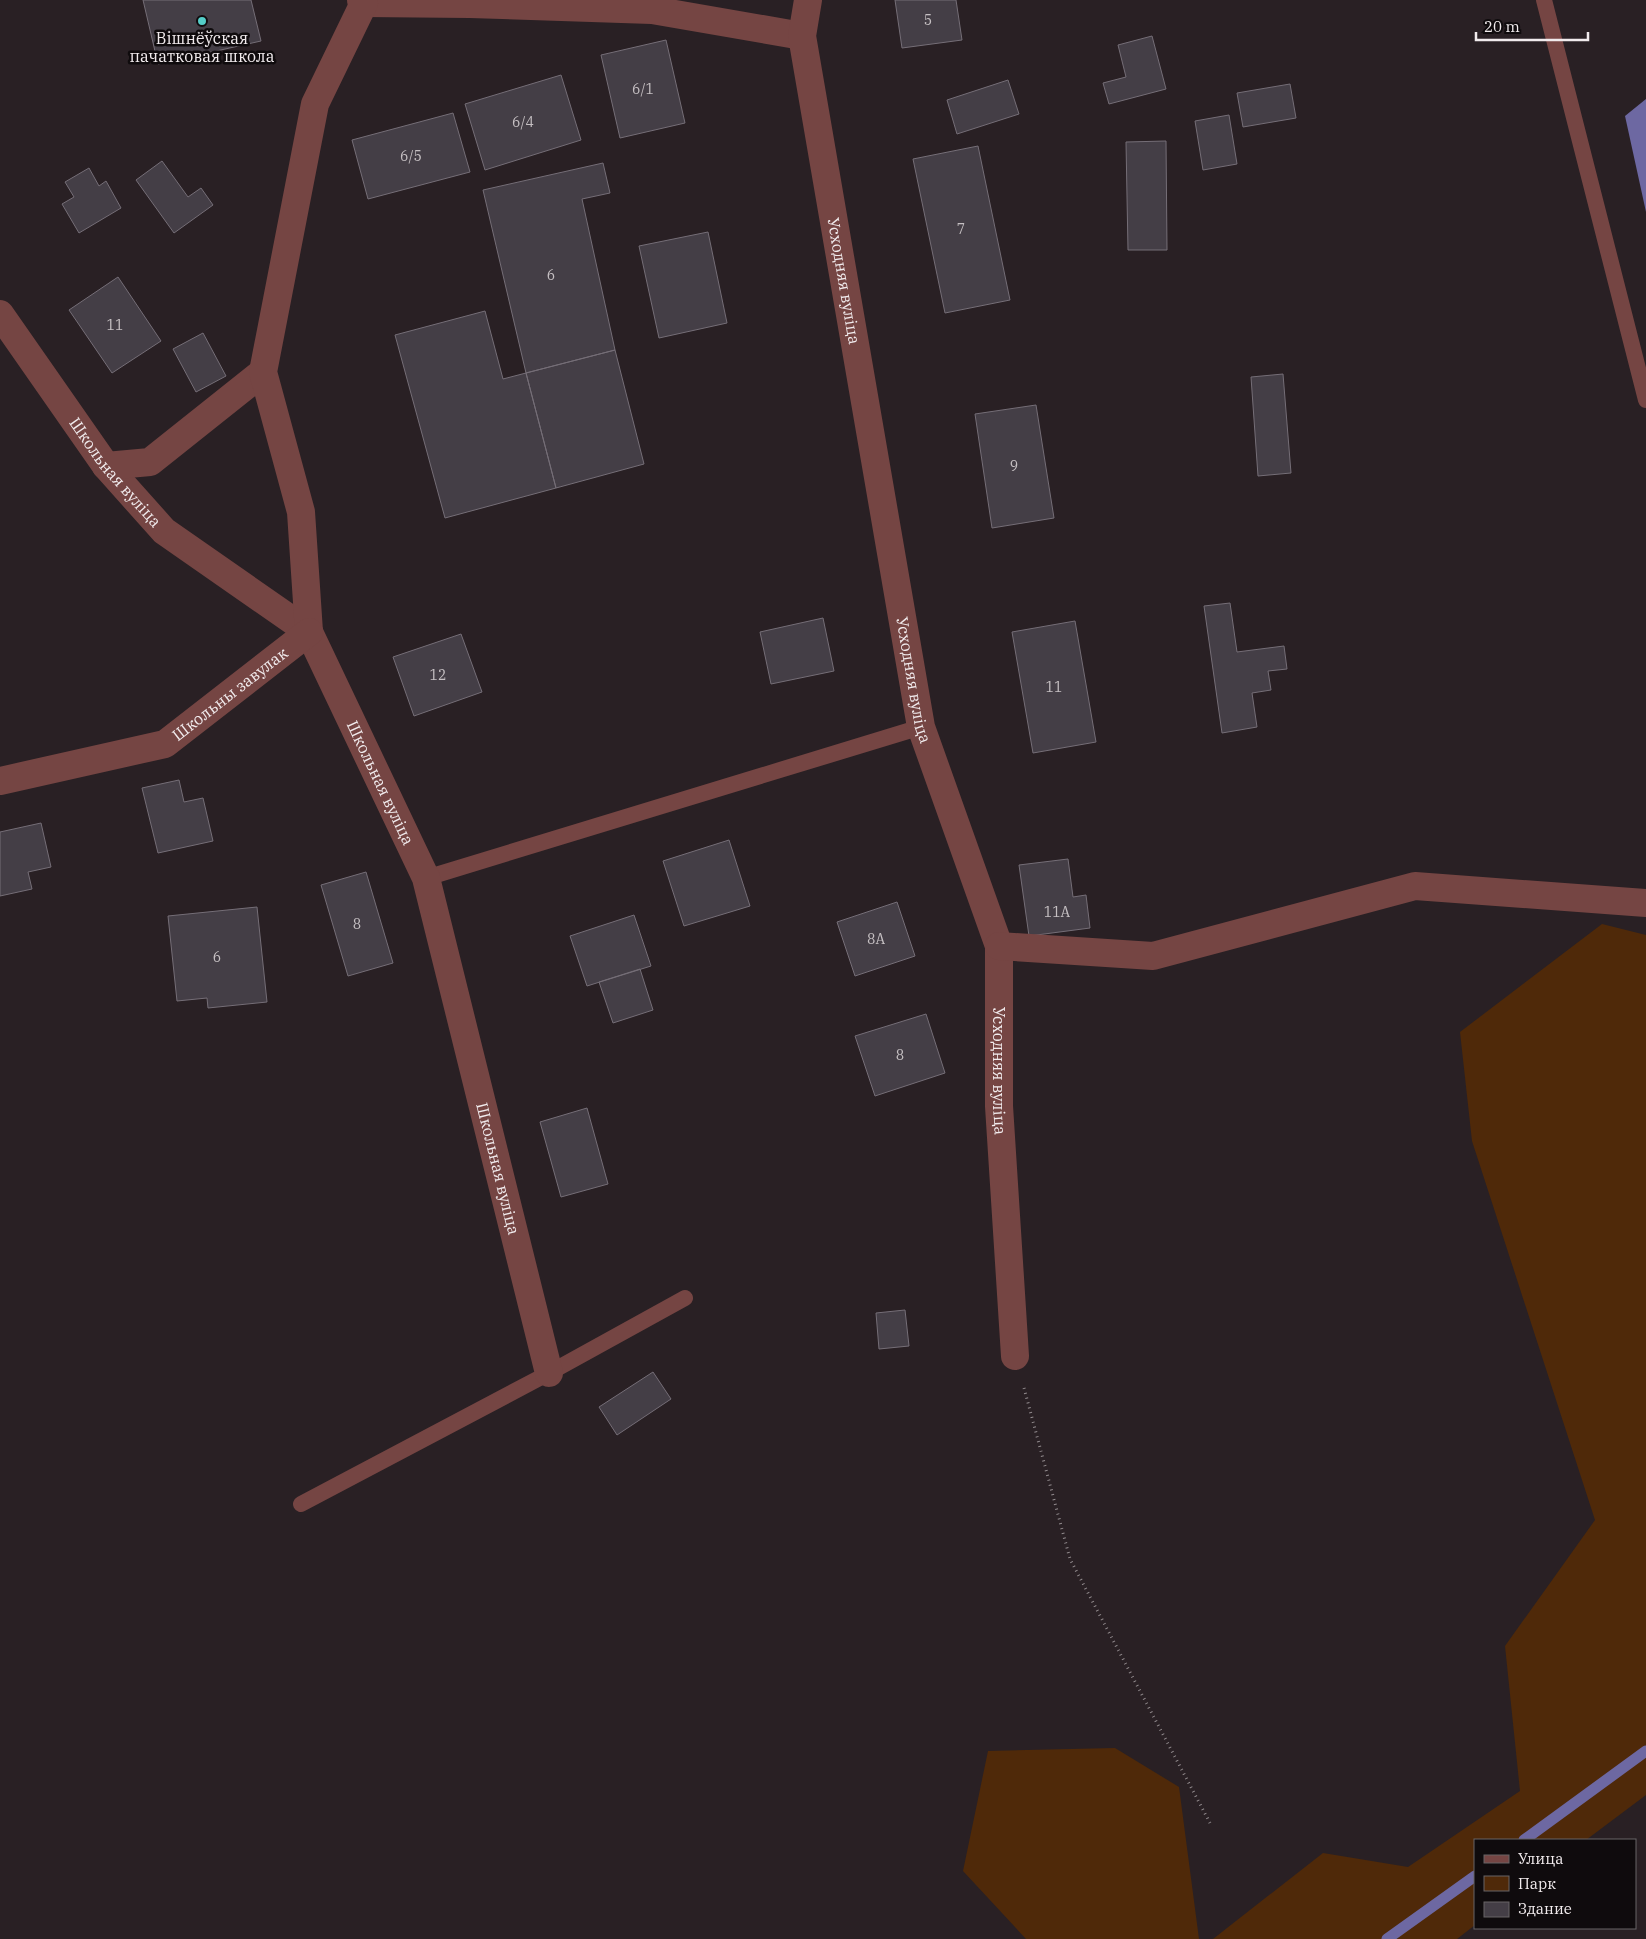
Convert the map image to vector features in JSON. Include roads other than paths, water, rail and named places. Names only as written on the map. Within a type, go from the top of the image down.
[{"type":"street","name":"Усходняя вуліца","points":[[808,0],[802,36],[921,727],[999,946],[999,1106],[1015,1356]]},
{"type":"street","points":[[309,632],[300,512],[263,372],[315,104],[363,1],[651,5],[802,36]]},
{"type":"street","name":"Школьная вуліца","points":[[0,314],[106,466],[164,531],[309,632],[426,878],[549,1373]]},
{"type":"street","points":[[106,466],[150,462],[263,372]]},
{"type":"street","name":"Школьны завулак","points":[[0,781],[165,744],[309,632]]},
{"type":"street","points":[[999,946],[1153,956],[1415,886],[1646,903]]},
{"type":"lane","points":[[1544,0],[1646,400]]},
{"type":"lane","points":[[426,878],[921,727]]},
{"type":"lane","points":[[301,1504],[549,1373],[685,1298]]},
{"type":"waterway","points":[[1525,1839],[1646,1751]]},
{"type":"waterway","points":[[1387,1939],[1474,1877]]},
{"type":"place","name":"Вішнёўская пачатковая школа","points":[[202,21]]}]
